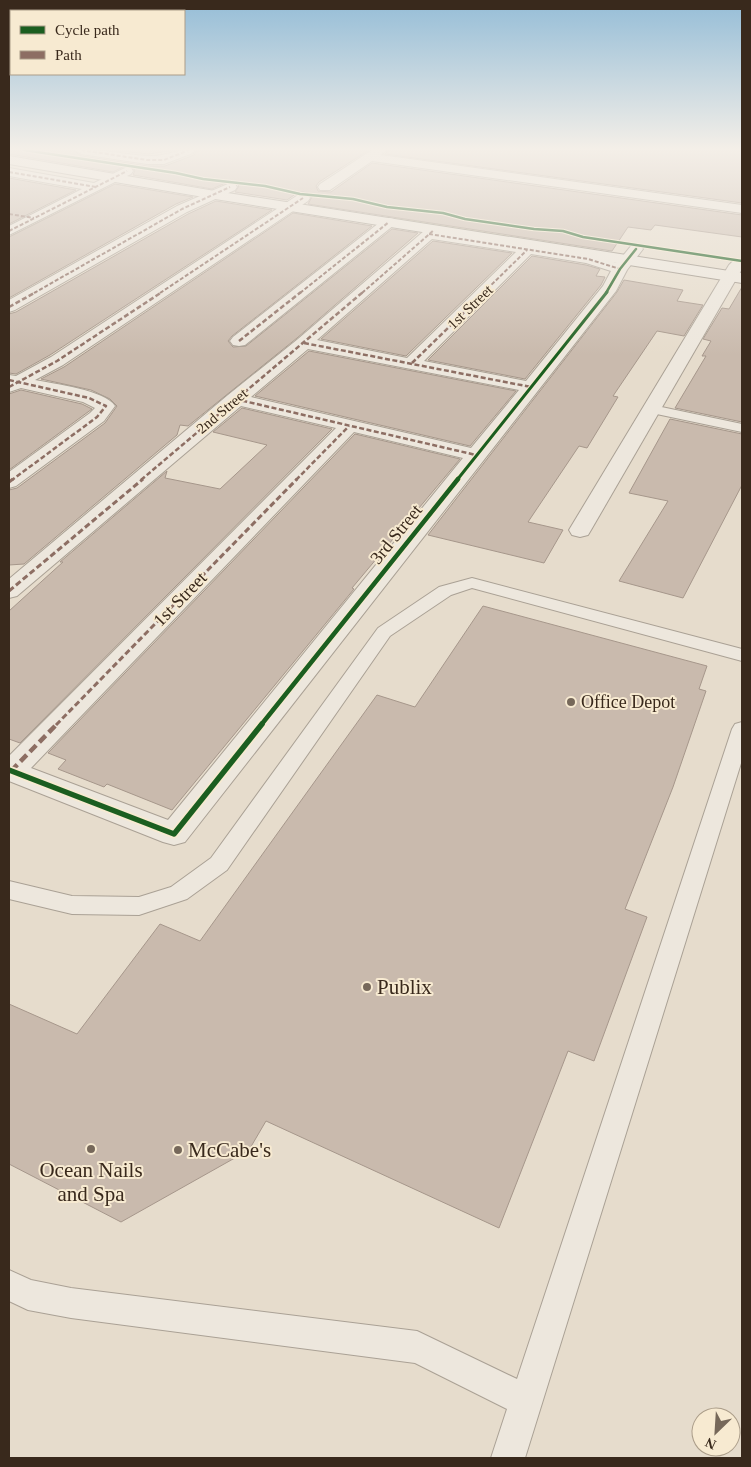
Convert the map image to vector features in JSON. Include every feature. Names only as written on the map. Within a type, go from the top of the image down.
[{"type":"street","points":[[9,232],[33,218]]},
{"type":"street","points":[[9,307],[165,218]]},
{"type":"street","points":[[12,383],[57,361],[273,218]]},
{"type":"street","points":[[364,218],[527,250],[588,259],[628,260]]},
{"type":"street","points":[[410,218],[628,260]]},
{"type":"street","points":[[239,341],[389,222]]},
{"type":"street","points":[[431,232],[628,260],[738,272],[652,409],[580,530]]},
{"type":"street","name":"2nd Street","points":[[9,591],[235,399],[304,343],[431,232]]},
{"type":"street","name":"1st Street","points":[[412,363],[527,250]]},
{"type":"street","name":"3rd Street","points":[[10,771],[174,834],[610,288],[628,260]]},
{"type":"street","points":[[304,343],[530,387]]},
{"type":"street","points":[[9,482],[97,417],[106,406],[89,398],[12,383]]},
{"type":"street","points":[[235,399],[476,454]]},
{"type":"street","name":"1st Street","points":[[10,771],[349,426]]},
{"type":"lane","points":[[652,409],[742,428]]},
{"type":"lane","points":[[9,890],[81,906],[139,906],[179,893],[219,864],[384,632],[445,591],[472,583],[742,655]]},
{"type":"lane","points":[[508,1458],[742,729]]},
{"type":"lane","points":[[9,1285],[28,1295],[71,1304],[417,1346],[527,1400]]},
{"type":"shaded area","points":[[390,218],[402,218],[600,250],[598,252]]},
{"type":"building","points":[[9,218],[20,218],[9,224]]},
{"type":"building","points":[[46,218],[150,218],[9,298],[9,237]]},
{"type":"building","points":[[180,218],[259,218],[50,355],[16,374],[9,373],[9,314],[16,312]]},
{"type":"building","points":[[285,218],[326,218],[372,226],[232,336],[228,341],[233,347],[246,346],[392,229],[418,233],[297,338],[188,426],[180,425],[177,435],[24,564],[9,565],[9,490],[17,488],[105,423],[117,406],[110,399],[91,390],[41,379],[64,367]]},
{"type":"building","points":[[402,218],[742,218],[742,237],[655,225],[651,230],[628,227],[612,251]]},
{"type":"building","points":[[433,241],[512,253],[406,356],[321,339]]},
{"type":"building","points":[[532,256],[600,269],[596,276],[605,277],[601,285],[525,379],[428,360]]},
{"type":"building","points":[[624,280],[683,290],[677,301],[703,305],[684,336],[657,331],[613,396],[618,397],[587,448],[579,446],[528,522],[563,530],[544,563],[428,535],[617,292]]},
{"type":"building","points":[[742,287],[742,422],[675,408],[706,356],[702,356],[711,341],[703,339],[722,308],[729,309]]},
{"type":"building","points":[[309,351],[516,391],[470,446],[255,396]]},
{"type":"building","points":[[21,390],[82,404],[92,409],[9,470],[9,394]]},
{"type":"building","points":[[242,408],[332,429],[20,743],[9,739],[9,611],[63,562],[60,562],[167,471],[165,478],[220,489],[267,445],[213,432]]},
{"type":"building","points":[[670,419],[742,434],[742,485],[683,598],[619,581],[668,501],[629,493]]},
{"type":"building","points":[[355,434],[460,459],[352,588],[354,589],[172,810],[107,784],[104,787],[58,769],[66,760],[48,753]]},
{"type":"building","name":"Publix","points":[[483,606],[707,666],[699,689],[706,691],[673,787],[625,909],[647,917],[594,1061],[568,1051],[499,1228],[266,1121],[249,1150],[121,1222],[9,1164],[9,1004],[77,1034],[160,924],[200,941],[377,695],[415,707]]},
{"type":"marked path","points":[[9,231],[34,218]]},
{"type":"marked path","points":[[9,307],[165,218]]},
{"type":"marked path","points":[[9,387],[57,361],[272,218]]},
{"type":"marked path","points":[[239,341],[389,222]]},
{"type":"marked path","points":[[9,591],[304,343],[434,230]]},
{"type":"marked path","points":[[429,234],[588,259],[620,269]]},
{"type":"marked path","points":[[412,363],[527,250]]},
{"type":"marked path","points":[[304,343],[531,387]]},
{"type":"marked path","points":[[9,380],[89,398],[106,406],[97,417],[9,482]]},
{"type":"marked path","points":[[235,399],[476,455]]},
{"type":"marked path","points":[[11,771],[349,426]]},
{"type":"cycle path","points":[[463,218],[534,229],[563,231],[583,237],[742,261]]},
{"type":"cycle path","points":[[9,770],[174,834],[610,288],[620,269],[636,249]]},
{"type":"place","name":"Office Depot","points":[[571,702]]},
{"type":"place","name":"Publix","points":[[367,987]]},
{"type":"place","name":"Ocean Nails and Spa","points":[[91,1149]]},
{"type":"place","name":"McCabe's","points":[[178,1150]]}]
